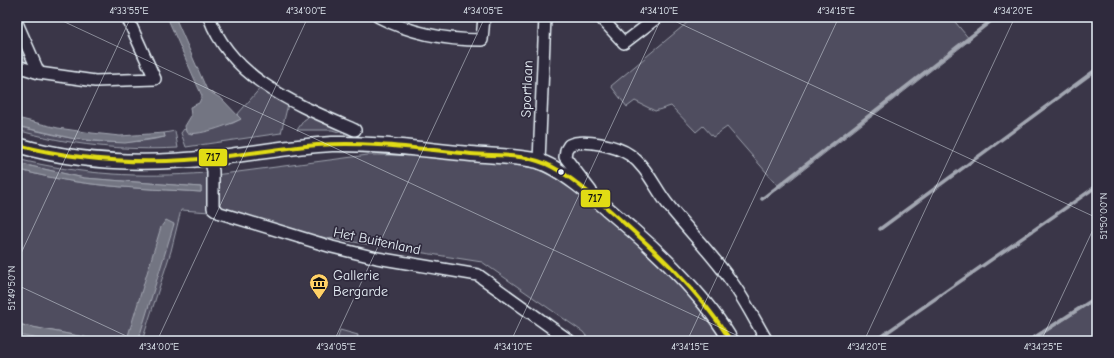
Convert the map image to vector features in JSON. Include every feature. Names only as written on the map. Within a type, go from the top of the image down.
[{"type":"main road","points":[[17,145],[73,157],[117,162],[153,163],[210,158],[309,146],[365,145],[539,161],[560,172],[599,202],[669,264],[720,322],[731,341]]},
{"type":"street","points":[[17,66],[39,73],[95,81],[155,78],[127,17]]},
{"type":"street","points":[[209,17],[213,28],[229,53],[252,76],[292,102],[355,130]]},
{"type":"street","points":[[379,17],[413,32],[457,40],[482,40],[484,17]]},
{"type":"street","name":"Sportlaan","points":[[539,161],[545,17]]},
{"type":"street","points":[[600,17],[624,43],[658,17]]},
{"type":"street","points":[[17,24],[39,73]]},
{"type":"street","points":[[599,202],[565,157],[566,150],[569,145],[584,142],[613,147],[629,154],[642,165],[668,206],[697,238],[730,280],[767,341]]},
{"type":"street","name":"Het Buitenland","points":[[210,158],[213,171],[213,208],[220,213],[332,247],[378,258],[478,276],[570,341]]},
{"type":"shaded area","points":[[694,17],[951,17],[970,40],[780,188],[727,127],[713,137],[703,126],[696,132],[671,106],[655,111],[635,101],[627,107],[611,86]]},
{"type":"shaded area","points":[[17,43],[26,63],[23,66],[17,64]]},
{"type":"shaded area","points":[[262,86],[288,104],[281,133],[186,147],[181,133],[184,129],[191,134],[233,123],[241,119],[237,115]]},
{"type":"shaded area","points":[[310,116],[359,138],[332,130],[297,130],[304,120]]},
{"type":"shaded area","points":[[17,126],[54,135],[91,141],[109,142],[146,141],[165,137],[164,133],[175,131],[178,148],[137,149],[97,146],[57,140],[17,130]]},
{"type":"shaded area","points":[[368,155],[469,157],[528,167],[549,174],[576,192],[651,254],[681,285],[726,341],[590,341],[583,332],[482,262],[283,231],[223,210],[218,204],[215,175]]},
{"type":"shaded area","points":[[17,159],[65,169],[111,174],[158,175],[206,173],[208,178],[210,212],[181,210],[171,251],[142,341],[138,341],[137,338],[127,339],[125,341],[104,341],[17,324],[17,169],[62,180],[108,186],[201,192],[201,187],[84,178],[17,163]]},
{"type":"shaded area","points":[[1097,299],[1097,341],[1032,341]]},
{"type":"shaded area","points":[[340,330],[358,335],[357,341],[337,341]]},
{"type":"shaded area","points":[[17,335],[51,341],[19,341]]},
{"type":"water","points":[[167,17],[175,17],[207,90],[222,99],[241,119],[205,132],[186,132],[185,126],[191,116],[190,107],[199,103],[202,96]]},
{"type":"water","points":[[17,118],[58,128],[92,133],[120,136],[164,133],[165,137],[125,143],[75,139],[17,126]]},
{"type":"water","points":[[17,163],[84,178],[201,187],[201,192],[131,188],[62,180],[17,169]]},
{"type":"water","points":[[166,220],[174,224],[138,341],[125,341],[127,339],[161,227]]},
{"type":"water","points":[[17,324],[104,341],[51,341],[17,335]]},
{"type":"waterway","points":[[762,199],[996,17]]},
{"type":"waterway","points":[[880,229],[1097,69]]},
{"type":"waterway","points":[[876,340],[1097,186]]},
{"type":"waterway","points":[[1029,341],[1097,297]]},
{"type":"transit line","name":"717","points":[[17,145],[59,154],[122,161],[202,159],[336,144],[394,146],[471,154],[513,156],[538,161],[557,169],[566,175],[641,238],[674,270],[704,304],[731,341]]},
{"type":"place","name":"Gallerie Bergarde","points":[[319,300]]}]
